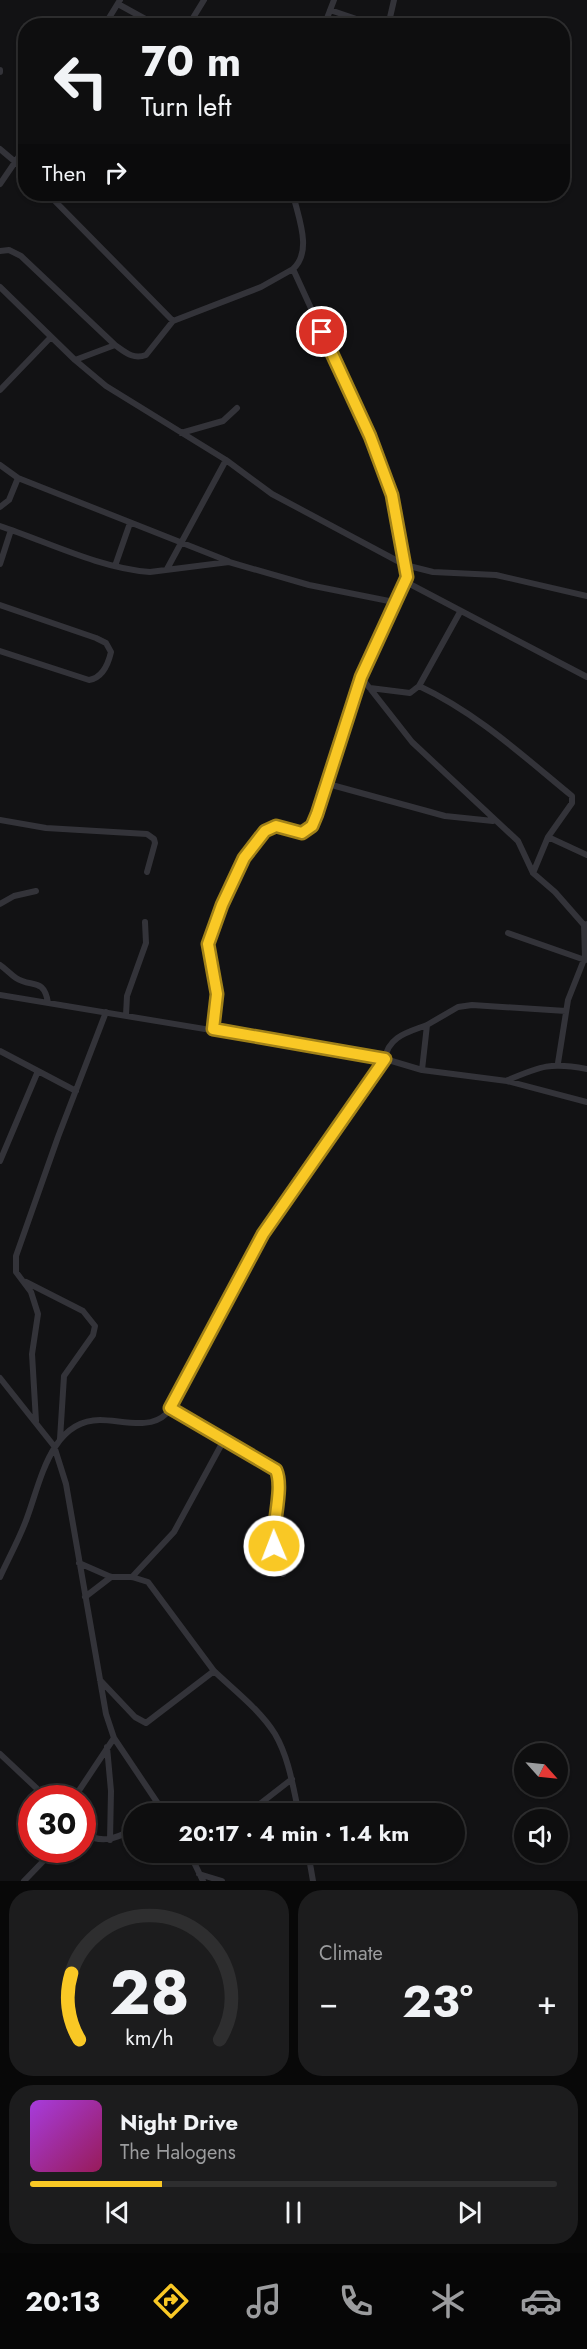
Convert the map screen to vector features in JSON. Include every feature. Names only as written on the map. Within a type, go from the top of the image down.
[{"type":"street","points":[[193,18],[204,0]]},
{"type":"street","points":[[327,18],[334,0]]},
{"type":"street","points":[[390,18],[394,0]]},
{"type":"street","points":[[109,18],[119,2],[145,18]]},
{"type":"street","points":[[330,10],[354,18]]},
{"type":"street","points":[[0,149],[16,161]]},
{"type":"street","points":[[0,184],[18,158]]},
{"type":"street","points":[[55,201],[173,321]]},
{"type":"street","points":[[0,251],[9,250],[21,256],[115,345],[127,354],[140,357],[146,355],[173,321],[261,288],[300,263],[304,249],[294,201]]},
{"type":"street","points":[[213,1029],[217,994],[208,944],[222,905],[255,842],[271,826],[298,832],[306,831],[317,814],[361,677],[394,602],[406,582],[392,495],[370,436],[293,269]]},
{"type":"street","points":[[0,287],[75,360],[133,404],[226,460],[272,494],[405,565],[434,572],[496,576],[587,596]]},
{"type":"street","points":[[0,390],[51,338]]},
{"type":"street","points":[[75,360],[115,345]]},
{"type":"street","points":[[181,433],[223,421],[237,408]]},
{"type":"street","points":[[167,570],[226,460]]},
{"type":"street","points":[[0,465],[18,478],[229,562],[320,588],[394,602]]},
{"type":"street","points":[[0,507],[9,500],[18,478]]},
{"type":"street","points":[[115,566],[130,523]]},
{"type":"street","points":[[0,526],[115,566],[150,572],[229,562]]},
{"type":"street","points":[[0,564],[11,530]]},
{"type":"street","points":[[406,582],[587,677]]},
{"type":"street","points":[[0,605],[96,638],[106,643],[111,652],[102,672],[96,679],[89,680],[0,651]]},
{"type":"street","points":[[369,688],[410,693],[419,686],[460,612]]},
{"type":"street","points":[[361,677],[412,742],[522,847],[533,873],[555,892],[586,925],[585,960],[569,995],[558,1064]]},
{"type":"street","points":[[419,686],[482,722],[572,796],[572,803],[548,837],[533,873]]},
{"type":"street","points":[[328,784],[445,816],[493,821]]},
{"type":"street","points":[[0,820],[46,828],[147,834],[154,838],[155,843],[147,872]]},
{"type":"street","points":[[548,837],[587,855]]},
{"type":"street","points":[[0,904],[14,896],[36,891]]},
{"type":"street","points":[[126,1016],[126,996],[146,943],[145,922]]},
{"type":"street","points":[[508,933],[585,960]]},
{"type":"street","points":[[0,965],[17,979],[40,986],[46,993],[48,1003]]},
{"type":"street","points":[[0,995],[385,1059],[422,1070],[507,1081],[587,1102]]},
{"type":"street","points":[[0,1577],[28,1515],[54,1446],[60,1440],[73,1428],[91,1421],[153,1422],[164,1417],[263,1234],[385,1059],[386,1049],[393,1040],[468,1005],[566,1011]]},
{"type":"street","points":[[36,1422],[32,1354],[38,1314],[31,1292],[16,1272],[16,1256],[106,1012]]},
{"type":"street","points":[[422,1070],[428,1025]]},
{"type":"street","points":[[0,1051],[75,1091]]},
{"type":"street","points":[[507,1081],[538,1068],[558,1064],[587,1069]]},
{"type":"street","points":[[0,1161],[38,1071]]},
{"type":"street","points":[[23,1281],[82,1311],[95,1326],[93,1335],[64,1376],[60,1440]]},
{"type":"street","points":[[0,1378],[54,1446],[66,1484],[106,1714],[114,1738],[158,1803]]},
{"type":"street","points":[[170,1408],[225,1438],[278,1472],[279,1488],[273,1533],[278,1560],[284,1574]]},
{"type":"street","points":[[132,1577],[174,1532],[225,1438]]},
{"type":"street","points":[[79,1563],[111,1577],[132,1577],[148,1582],[214,1671],[270,1727],[283,1751],[296,1803]]},
{"type":"street","points":[[85,1597],[111,1577]]},
{"type":"street","points":[[99,1678],[135,1717],[146,1723],[214,1671]]},
{"type":"street","points":[[82,1785],[114,1738]]},
{"type":"street","points":[[107,1747],[111,1791],[110,1840]]},
{"type":"street","points":[[0,1754],[33,1785]]},
{"type":"street","points":[[261,1803],[291,1779]]},
{"type":"street","points":[[96,1838],[110,1840],[123,1834]]},
{"type":"street","points":[[24,1881],[41,1863]]},
{"type":"street","points":[[194,1863],[203,1881]]},
{"type":"street","points":[[310,1863],[313,1881]]},
{"type":"street","points":[[199,1874],[222,1881]]},
{"type":"route","points":[[274,1546],[274,1518],[279,1488],[278,1472],[225,1438],[186,1419],[170,1408],[192,1362],[221,1314],[263,1234],[302,1174],[385,1059],[213,1029],[217,983],[208,944],[222,905],[244,858],[265,831],[271,826],[276,826],[302,833],[312,826],[328,784],[361,677],[407,577],[402,538],[392,495],[370,436],[322,332]]}]
